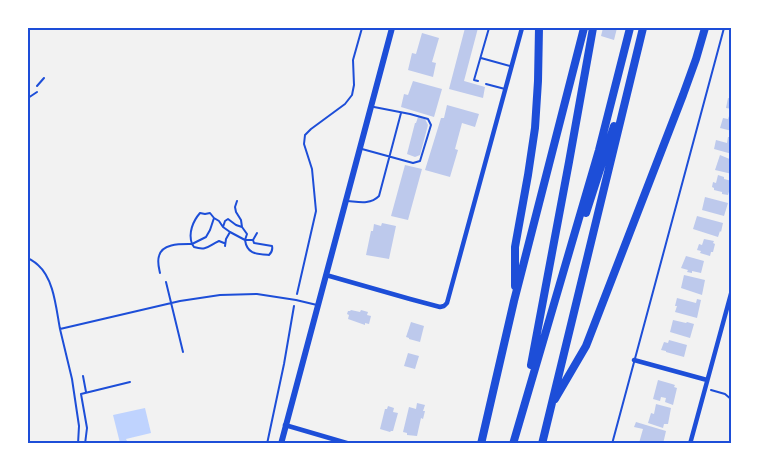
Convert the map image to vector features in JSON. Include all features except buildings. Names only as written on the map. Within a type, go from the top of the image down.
[{"type":"highway","points":[[514,301],[515,247],[535,128],[539,28]]},
{"type":"highway","points":[[481,444],[514,301],[584,28]]},
{"type":"highway","points":[[515,444],[593,28]]},
{"type":"highway","points":[[523,408],[599,150],[630,28]]},
{"type":"highway","points":[[542,444],[643,28]]},
{"type":"highway","points":[[551,407],[586,346],[683,95],[705,28]]},
{"type":"highway","points":[[523,408],[632,75]]},
{"type":"main road","points":[[280,444],[392,28]]},
{"type":"street","points":[[326,275],[440,307],[444,306],[448,300],[510,66],[522,28]]},
{"type":"street","points":[[690,444],[732,290]]},
{"type":"street","points":[[634,360],[707,380]]},
{"type":"street","points":[[286,425],[350,444]]},
{"type":"lane","points":[[478,81],[474,80],[489,28]]},
{"type":"lane","points":[[612,444],[724,28]]},
{"type":"lane","points":[[481,58],[510,66]]},
{"type":"lane","points":[[486,84],[504,89]]},
{"type":"lane","points":[[28,98],[37,92]]},
{"type":"lane","points":[[360,148],[413,163],[420,161],[431,125],[428,119],[371,106]]},
{"type":"lane","points":[[345,201],[374,202],[379,196],[401,113]]},
{"type":"lane","points":[[28,258],[46,274],[52,289],[72,379],[80,426],[78,444]]},
{"type":"lane","points":[[166,282],[183,352]]},
{"type":"lane","points":[[60,329],[172,303],[236,294],[257,294],[318,305]]},
{"type":"path","points":[[267,444],[316,211],[312,169],[304,139],[311,129],[344,104],[352,95],[354,85],[353,64],[362,28]]},
{"type":"path","points":[[219,220],[230,232],[245,240],[253,240],[256,244],[272,246],[271,253],[254,253],[247,248],[245,240],[246,234],[235,210],[237,202]]},
{"type":"path","points":[[230,232],[225,245],[219,241],[204,249],[194,247],[190,239],[193,223],[200,213],[210,213],[219,220],[225,221],[228,219],[242,227]]},
{"type":"path","points":[[160,273],[158,260],[162,250],[175,245],[192,244],[206,237],[214,218]]},
{"type":"path","points":[[223,226],[225,221]]},
{"type":"path","points":[[253,240],[257,234]]},
{"type":"path","points":[[83,376],[86,392]]},
{"type":"path","points":[[85,444],[87,428],[81,394],[130,382]]},
{"type":"path","points":[[705,388],[725,394],[732,400]]},
{"type":"water","points":[[145,408],[151,433],[126,439],[127,441],[120,443],[113,415]]}]
